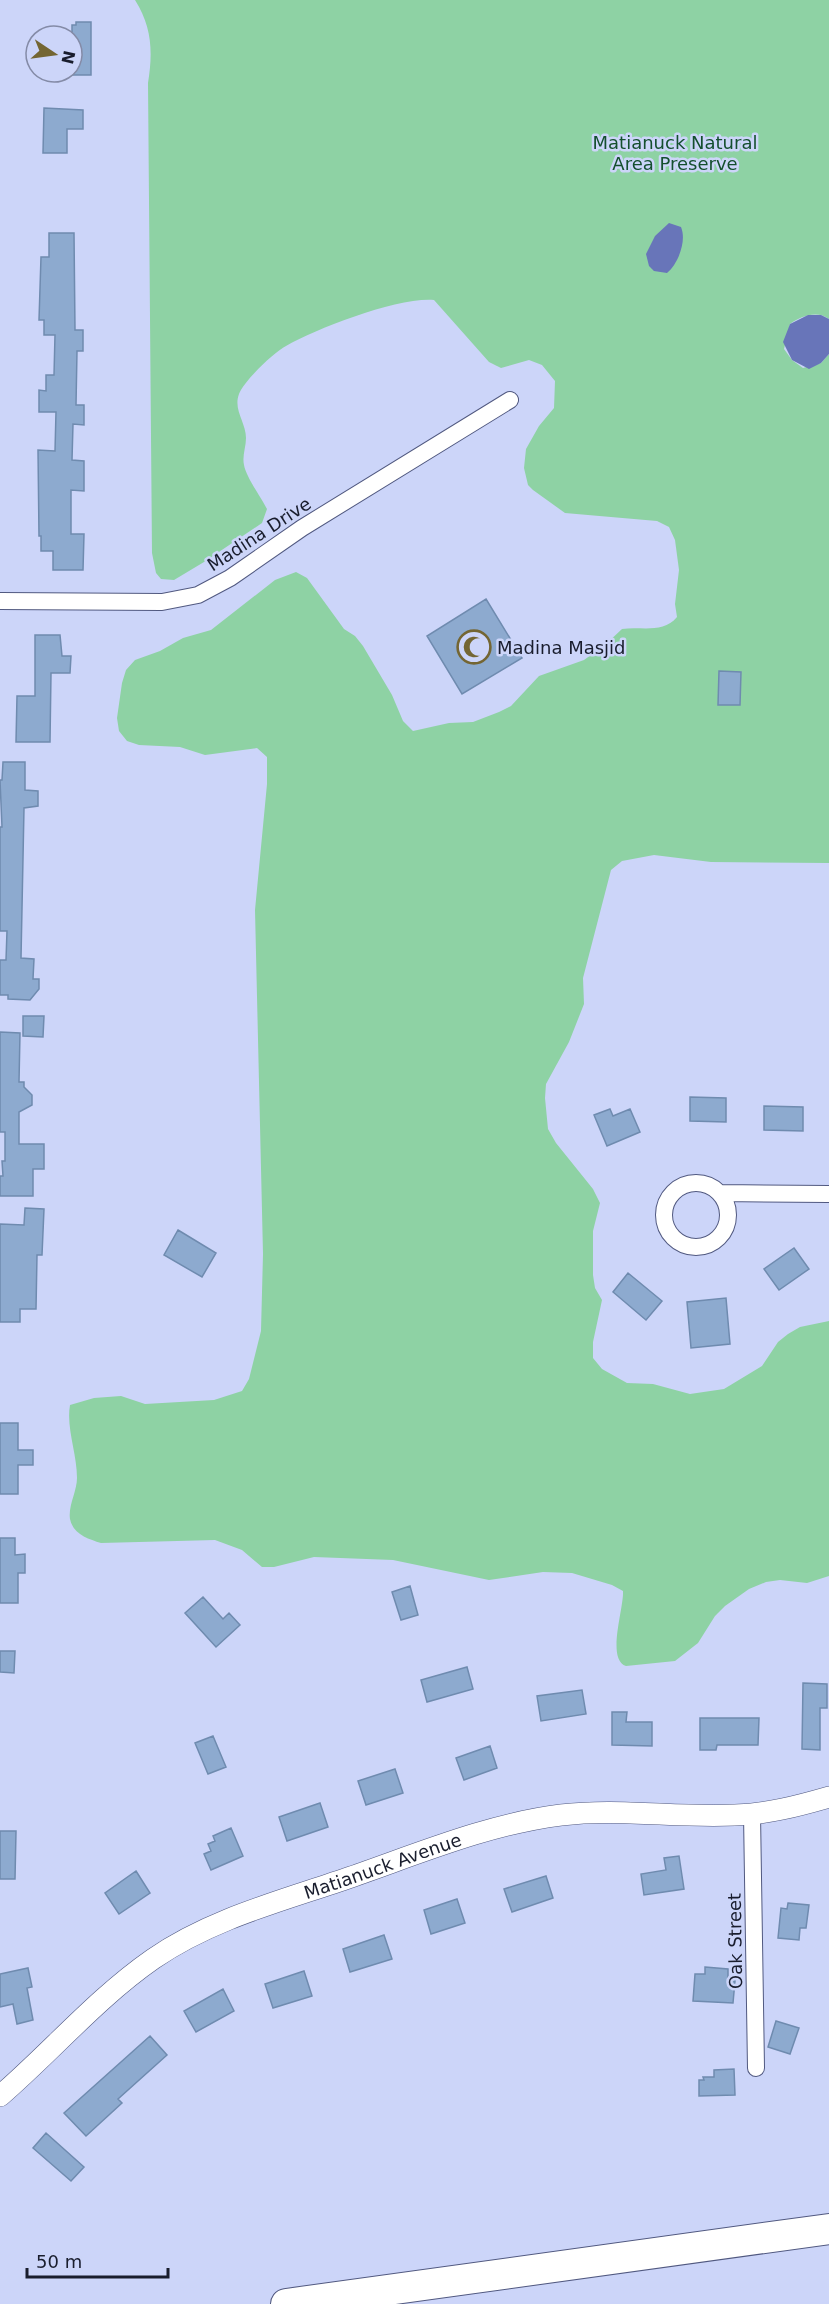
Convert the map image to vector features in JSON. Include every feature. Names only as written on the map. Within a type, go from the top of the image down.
[{"type":"highway","points":[[286,2304],[828,2229]]},
{"type":"street","name":"Madina Drive","points":[[0,601],[162,602],[198,595],[230,578],[302,528],[510,400]]},
{"type":"street","points":[[721,1193],[829,1194]]},
{"type":"street","name":"Matianuck Avenue","points":[[0,2096],[134,1972],[176,1944],[219,1924],[431,1850],[525,1821],[597,1812],[752,1814],[829,1797]]},
{"type":"street","name":"Oak Street","points":[[752,1814],[756,2068]]},
{"type":"green space","name":"Matianuck Natural Area Preserve","points":[[135,0],[829,0],[829,319],[819,315],[809,315],[790,324],[784,349],[792,360],[803,368],[821,363],[829,354],[829,863],[711,862],[654,855],[622,861],[611,870],[583,978],[584,1004],[569,1042],[546,1084],[548,1129],[556,1143],[593,1189],[600,1203],[593,1231],[593,1275],[595,1288],[602,1300],[593,1342],[593,1358],[602,1369],[627,1383],[653,1384],[690,1394],[724,1389],[762,1366],[778,1342],[788,1334],[800,1327],[829,1321],[829,1576],[807,1583],[780,1580],[766,1582],[749,1589],[725,1606],[715,1616],[698,1643],[675,1661],[626,1666],[620,1662],[617,1654],[617,1633],[623,1591],[612,1585],[572,1573],[543,1572],[489,1580],[393,1560],[314,1557],[274,1567],[262,1567],[242,1550],[215,1540],[101,1543],[91,1540],[74,1529],[70,1519],[77,1478],[69,1423],[70,1405],[94,1398],[121,1396],[145,1404],[214,1400],[242,1391],[249,1379],[261,1331],[263,1254],[255,910],[267,784],[267,757],[257,748],[205,755],[180,747],[139,745],[127,741],[119,731],[117,718],[126,670],[135,660],[160,651],[183,638],[211,630],[275,580],[296,572],[307,578],[344,629],[355,636],[363,646],[392,695],[403,721],[413,731],[449,723],[473,722],[499,712],[511,706],[539,676],[584,660],[622,629],[665,626],[677,617],[675,604],[679,570],[675,540],[669,527],[657,521],[565,513],[533,490],[528,485],[524,468],[526,449],[539,426],[554,408],[555,381],[542,365],[529,360],[501,368],[489,362],[434,300],[400,303],[337,323],[286,346],[260,367],[242,388],[238,405],[246,441],[243,458],[245,470],[267,509],[262,523],[174,580],[161,579],[156,573],[152,553],[148,83],[151,50],[145,20]]},
{"type":"water","points":[[669,223],[681,227],[683,239],[680,252],[675,264],[667,273],[654,271],[649,266],[646,254],[655,236]]},
{"type":"water","points":[[808,315],[821,315],[829,319],[829,354],[821,363],[809,369],[792,360],[783,342],[790,324]]},
{"type":"building","points":[[76,22],[91,22],[91,75],[84,75],[84,24],[76,24]]},
{"type":"building","points":[[44,108],[83,110],[83,129],[67,129],[67,153],[43,153]]},
{"type":"building","points":[[49,233],[74,233],[75,330],[83,330],[83,351],[77,351],[76,405],[84,405],[84,425],[73,424],[72,460],[84,461],[84,491],[71,490],[71,534],[84,534],[83,570],[53,570],[53,551],[41,551],[41,536],[39,536],[38,450],[55,451],[56,412],[39,412],[39,390],[46,391],[46,375],[54,375],[55,335],[44,335],[44,320],[39,320],[41,257],[49,257]]},
{"type":"building","name":"Madina Masjid","points":[[486,599],[522,658],[462,694],[427,636]]},
{"type":"building","points":[[35,635],[60,635],[62,656],[71,656],[70,673],[51,673],[50,742],[16,742],[17,696],[35,696]]},
{"type":"building","points":[[719,671],[741,672],[740,705],[718,705]]},
{"type":"building","points":[[3,762],[25,762],[25,790],[38,791],[38,806],[24,808],[21,958],[34,959],[33,979],[39,979],[39,989],[30,1000],[8,999],[8,995],[0,995],[0,960],[6,960],[7,931],[0,931],[0,827],[2,827],[0,780],[2,780]]},
{"type":"building","points":[[23,1016],[44,1016],[43,1037],[23,1036]]},
{"type":"building","points":[[0,1032],[20,1033],[19,1082],[24,1082],[24,1087],[32,1095],[32,1105],[19,1112],[19,1144],[44,1144],[44,1169],[33,1169],[33,1196],[0,1196],[0,1176],[3,1176],[2,1161],[5,1161],[5,1132],[0,1132]]},
{"type":"building","points":[[690,1097],[726,1098],[726,1122],[690,1121]]},
{"type":"building","points":[[764,1106],[803,1107],[803,1131],[764,1130]]},
{"type":"building","points":[[610,1109],[613,1116],[630,1109],[640,1132],[607,1146],[594,1115]]},
{"type":"building","points":[[25,1208],[44,1209],[42,1255],[37,1255],[36,1309],[20,1309],[20,1322],[0,1322],[0,1224],[24,1225]]},
{"type":"building","points":[[178,1230],[216,1253],[202,1277],[164,1255]]},
{"type":"building","points":[[794,1248],[809,1269],[779,1290],[764,1269]]},
{"type":"building","points":[[628,1273],[662,1301],[646,1320],[613,1292]]},
{"type":"building","points":[[726,1298],[730,1344],[691,1348],[687,1302]]},
{"type":"building","points":[[0,1423],[18,1423],[18,1450],[33,1450],[33,1465],[18,1465],[18,1494],[0,1494]]},
{"type":"building","points":[[0,1538],[15,1538],[15,1555],[25,1554],[25,1573],[18,1573],[18,1603],[0,1603]]},
{"type":"building","points":[[410,1586],[418,1615],[401,1620],[392,1592]]},
{"type":"building","points":[[203,1597],[223,1619],[229,1613],[240,1625],[216,1647],[185,1613]]},
{"type":"building","points":[[0,1651],[15,1651],[14,1673],[0,1672]]},
{"type":"building","points":[[467,1667],[473,1689],[427,1702],[421,1680]]},
{"type":"building","points":[[803,1683],[827,1684],[827,1708],[820,1708],[820,1750],[802,1749]]},
{"type":"building","points":[[582,1690],[586,1714],[541,1721],[537,1696]]},
{"type":"building","points":[[612,1712],[627,1712],[626,1722],[652,1722],[652,1746],[612,1745]]},
{"type":"building","points":[[700,1718],[759,1718],[758,1745],[717,1745],[716,1750],[700,1750]]},
{"type":"building","points":[[213,1736],[226,1767],[208,1774],[195,1743]]},
{"type":"building","points":[[490,1746],[497,1768],[464,1780],[456,1758]]},
{"type":"building","points":[[395,1769],[403,1793],[366,1805],[358,1781]]},
{"type":"building","points":[[320,1803],[328,1827],[287,1841],[279,1817]]},
{"type":"building","points":[[231,1828],[243,1856],[211,1870],[204,1854],[211,1851],[208,1844],[215,1841],[213,1836]]},
{"type":"building","points":[[0,1831],[16,1831],[15,1879],[0,1879]]},
{"type":"building","points":[[679,1856],[684,1889],[644,1895],[641,1874],[666,1870],[664,1858]]},
{"type":"building","points":[[136,1871],[150,1893],[119,1914],[105,1893]]},
{"type":"building","points":[[546,1876],[553,1898],[512,1912],[504,1889]]},
{"type":"building","points":[[457,1899],[465,1923],[431,1934],[424,1910]]},
{"type":"building","points":[[788,1903],[809,1905],[806,1928],[800,1928],[799,1940],[778,1938],[781,1908],[787,1909]]},
{"type":"building","points":[[384,1935],[392,1959],[350,1972],[343,1949]]},
{"type":"building","points":[[705,1967],[728,1969],[728,1980],[735,1981],[733,2003],[693,2001],[695,1974],[705,1974]]},
{"type":"building","points":[[28,1968],[32,1987],[27,1988],[33,2020],[17,2024],[13,2004],[0,2007],[0,1974]]},
{"type":"building","points":[[304,1971],[312,1996],[273,2008],[265,1984]]},
{"type":"building","points":[[223,1989],[234,2011],[196,2032],[184,2011]]},
{"type":"building","points":[[776,2021],[799,2028],[790,2054],[768,2047]]},
{"type":"building","points":[[150,2036],[167,2055],[118,2099],[122,2103],[86,2136],[64,2113]]},
{"type":"building","points":[[734,2069],[735,2095],[699,2096],[699,2080],[704,2080],[703,2077],[714,2077],[714,2070]]},
{"type":"building","points":[[46,2133],[84,2167],[71,2181],[33,2148]]},
{"type":"place","name":"Madina Masjid","points":[[474,647]]}]
